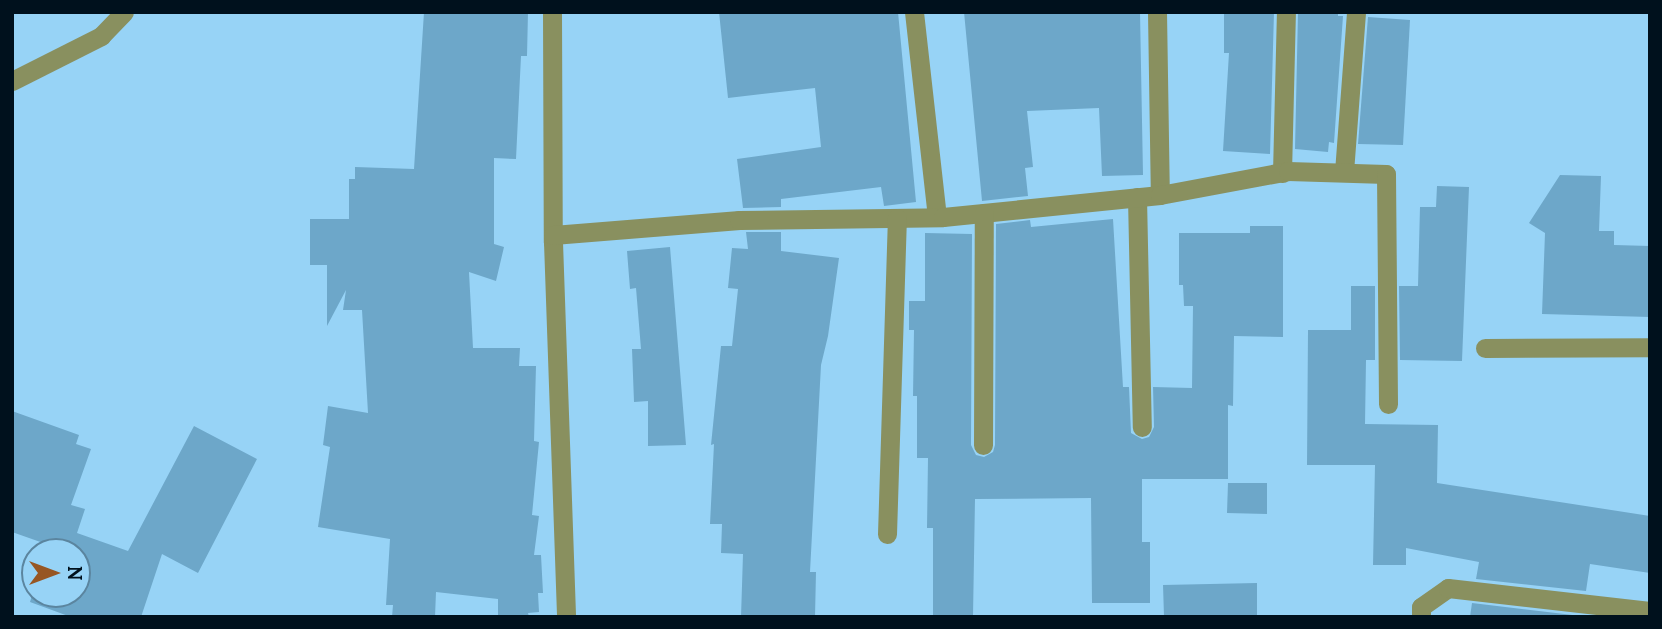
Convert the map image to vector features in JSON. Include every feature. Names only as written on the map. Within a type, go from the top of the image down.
[{"type":"street","points":[[12,81],[101,36],[124,12]]},
{"type":"street","points":[[552,12],[553,235],[566,617]]},
{"type":"street","points":[[915,12],[937,217]]},
{"type":"street","points":[[1157,12],[1160,195]]},
{"type":"street","points":[[1282,173],[1286,12]]},
{"type":"street","points":[[1344,172],[1356,12]]},
{"type":"street","points":[[553,235],[739,220],[937,217],[1160,195],[1282,173],[1386,174],[1388,404]]},
{"type":"street","points":[[1137,197],[1142,427]]},
{"type":"street","points":[[983,445],[984,213]]},
{"type":"street","points":[[887,534],[897,218]]},
{"type":"street","points":[[1485,348],[1650,348]]},
{"type":"street","points":[[1421,617],[1421,607],[1448,588],[1650,611]]},
{"type":"building","points":[[424,12],[528,12],[527,56],[521,56],[516,159],[494,158],[494,244],[504,247],[496,281],[469,272],[473,348],[520,348],[519,366],[536,366],[534,441],[539,442],[532,515],[539,516],[534,555],[541,555],[543,593],[538,593],[539,612],[528,613],[529,617],[498,617],[498,599],[436,592],[435,617],[392,617],[393,605],[386,605],[390,539],[318,527],[330,447],[323,445],[328,406],[368,413],[362,310],[343,310],[346,290],[327,326],[327,265],[310,265],[310,219],[349,219],[349,179],[355,179],[355,167],[414,169]]},
{"type":"building","points":[[719,12],[898,12],[916,202],[884,206],[881,187],[781,199],[781,207],[743,208],[737,159],[821,147],[815,88],[728,98]]},
{"type":"building","points":[[964,12],[1140,12],[1143,175],[1102,176],[1099,108],[1027,111],[1033,167],[1025,168],[1028,196],[982,201]]},
{"type":"building","points":[[1224,12],[1274,12],[1270,154],[1223,151],[1229,53],[1224,53]]},
{"type":"building","points":[[1298,12],[1338,12],[1338,16],[1343,16],[1334,143],[1329,142],[1328,152],[1295,149]]},
{"type":"building","points":[[1368,17],[1410,20],[1403,145],[1358,144]]},
{"type":"building","points":[[1560,175],[1601,176],[1599,231],[1614,231],[1614,245],[1650,246],[1650,317],[1542,314],[1545,233],[1529,223]]},
{"type":"building","points":[[1437,186],[1469,187],[1462,361],[1400,360],[1399,286],[1418,286],[1420,207],[1436,207]]},
{"type":"building","points":[[1113,219],[1123,387],[1129,387],[1131,433],[1142,439],[1149,437],[1154,427],[1153,387],[1192,388],[1193,306],[1184,306],[1183,285],[1179,285],[1179,233],[1250,233],[1250,226],[1283,226],[1283,337],[1234,336],[1233,406],[1228,405],[1228,479],[1142,479],[1142,542],[1150,542],[1150,603],[1092,603],[1091,498],[975,499],[973,616],[933,616],[933,528],[927,528],[928,458],[917,458],[917,396],[913,396],[914,330],[909,330],[909,301],[925,301],[925,233],[972,234],[971,445],[976,455],[984,457],[993,452],[995,445],[996,224],[1030,220],[1031,227]]},
{"type":"building","points":[[746,232],[781,232],[781,251],[839,258],[821,365],[810,572],[816,572],[815,617],[741,617],[743,554],[721,553],[722,524],[710,524],[714,444],[711,445],[721,346],[732,346],[738,289],[728,288],[732,248],[748,249]]},
{"type":"building","points":[[670,247],[686,445],[648,446],[648,401],[634,402],[632,349],[641,349],[636,288],[630,289],[627,251]]},
{"type":"building","points":[[1351,286],[1375,286],[1375,360],[1366,360],[1365,424],[1438,425],[1437,483],[1650,516],[1650,573],[1590,564],[1586,591],[1476,579],[1479,562],[1406,548],[1406,565],[1373,565],[1375,465],[1307,465],[1308,330],[1351,330]]},
{"type":"building","points":[[12,411],[79,435],[76,444],[91,449],[71,505],[85,509],[77,533],[128,551],[194,426],[257,459],[198,573],[162,554],[141,617],[71,617],[46,608],[91,608],[91,538],[29,538],[12,532]]},
{"type":"building","points":[[1228,483],[1267,483],[1267,514],[1227,513]]},
{"type":"building","points":[[1257,583],[1257,617],[1164,616],[1163,585]]},
{"type":"building","points":[[1472,603],[1581,616],[1470,617]]}]
